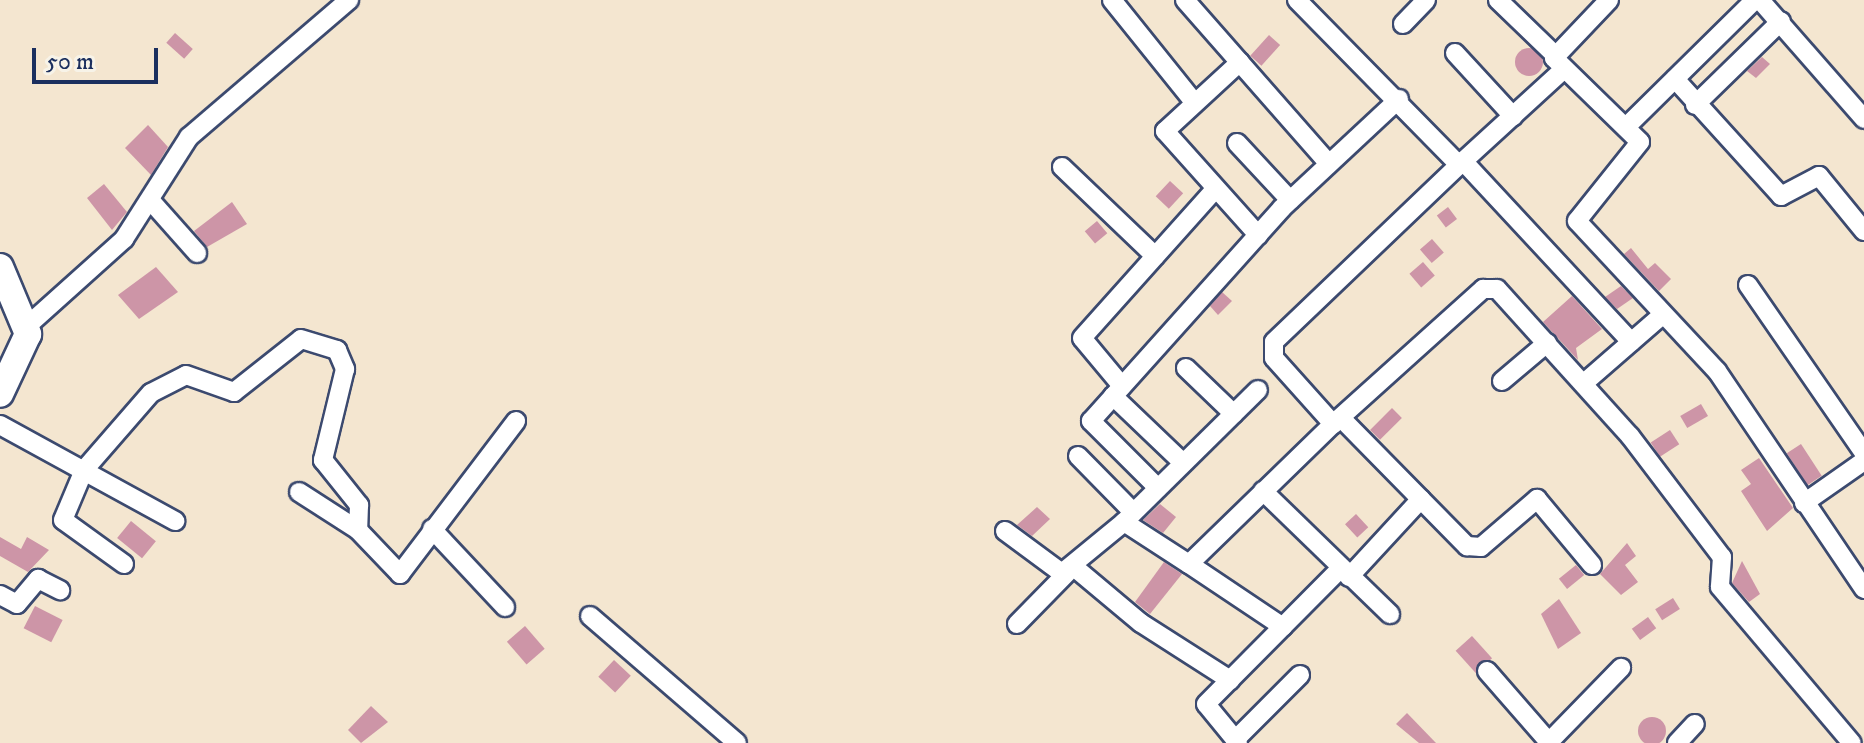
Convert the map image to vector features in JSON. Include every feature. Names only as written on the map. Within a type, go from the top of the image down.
[{"type":"street","points":[[26,327],[97,266],[150,200],[189,137],[349,0]]},
{"type":"street","points":[[1112,0],[1194,102]]},
{"type":"street","points":[[1185,0],[1329,164]]},
{"type":"street","points":[[1297,0],[1399,99],[1631,342]]},
{"type":"street","points":[[1403,24],[1426,0]]},
{"type":"street","points":[[1498,0],[1626,127],[1637,147],[1577,221],[1660,317],[1724,379],[1864,589]]},
{"type":"street","points":[[1592,565],[1542,501],[1531,501],[1473,548],[1274,358],[1274,342],[1513,116],[1609,0]]},
{"type":"street","points":[[1626,127],[1757,0],[1781,21],[1864,119]]},
{"type":"street","points":[[1695,105],[1781,21]]},
{"type":"street","points":[[1455,53],[1513,116]]},
{"type":"street","points":[[1240,62],[1165,131],[1258,235]]},
{"type":"street","points":[[1675,79],[1695,105],[1781,196],[1819,176],[1864,231]]},
{"type":"street","points":[[1158,488],[1091,427],[1118,391],[1290,200],[1399,99]]},
{"type":"street","points":[[1237,143],[1290,200]]},
{"type":"street","points":[[1062,167],[1155,256]]},
{"type":"street","points":[[1183,463],[1118,391],[1080,342],[1215,189]]},
{"type":"street","points":[[150,200],[197,253]]},
{"type":"street","points":[[0,267],[26,327],[27,340],[0,394]]},
{"type":"street","points":[[1748,285],[1864,453]]},
{"type":"street","points":[[1189,564],[1337,421],[1483,289],[1497,289],[1584,383],[1722,557],[1720,587],[1852,743]]},
{"type":"street","points":[[1584,383],[1660,317]]},
{"type":"street","points":[[124,564],[63,524],[79,467],[151,393],[192,373],[234,392],[286,346],[318,339],[337,350],[345,369],[323,460],[359,505],[358,530]]},
{"type":"street","points":[[1502,381],[1547,343]]},
{"type":"street","points":[[1186,368],[1234,414]]},
{"type":"street","points":[[1017,624],[1258,390]]},
{"type":"street","points":[[299,492],[358,530],[400,574],[516,421]]},
{"type":"street","points":[[4,427],[175,521]]},
{"type":"street","points":[[1078,456],[1129,517],[1189,564],[1283,627]]},
{"type":"street","points":[[1804,503],[1864,461]]},
{"type":"street","points":[[1263,491],[1344,573],[1390,614]]},
{"type":"street","points":[[1300,675],[1236,742],[1205,709],[1283,627],[1421,499]]},
{"type":"street","points":[[432,529],[505,607]]},
{"type":"street","points":[[1005,531],[1070,570],[1141,623],[1230,680]]},
{"type":"street","points":[[0,595],[17,604],[38,579],[60,590]]},
{"type":"street","points":[[590,616],[737,743]]},
{"type":"street","points":[[1487,671],[1549,742],[1621,668]]},
{"type":"street","points":[[1677,743],[1695,724]]},
{"type":"building","points":[[175,33],[193,49],[184,59],[166,43]]},
{"type":"building","points":[[1269,35],[1280,45],[1261,66],[1250,56]]},
{"type":"building","points":[[1529,48],[1539,52],[1543,62],[1539,72],[1529,76],[1519,72],[1515,62],[1519,52]]},
{"type":"building","points":[[1762,57],[1770,64],[1756,78],[1747,71]]},
{"type":"building","points":[[148,125],[168,147],[151,175],[125,148]]},
{"type":"building","points":[[1170,181],[1183,193],[1169,209],[1156,196]]},
{"type":"building","points":[[104,184],[127,212],[112,230],[87,198]]},
{"type":"building","points":[[232,202],[247,224],[207,247],[194,231]]},
{"type":"building","points":[[1448,207],[1457,219],[1446,227],[1437,215]]},
{"type":"building","points":[[1097,221],[1107,233],[1095,244],[1085,231]]},
{"type":"building","points":[[1432,239],[1444,253],[1432,263],[1420,249]]},
{"type":"building","points":[[1631,248],[1648,269],[1655,263],[1671,279],[1659,291],[1624,254]]},
{"type":"building","points":[[1423,262],[1435,276],[1421,287],[1409,274]]},
{"type":"building","points":[[156,267],[178,292],[139,319],[118,295]]},
{"type":"building","points":[[1621,286],[1633,298],[1617,309],[1605,297]]},
{"type":"building","points":[[1222,292],[1232,301],[1218,315],[1210,306]]},
{"type":"building","points":[[1572,296],[1602,329],[1576,348],[1578,360],[1543,322]]},
{"type":"building","points":[[1701,404],[1708,416],[1687,428],[1680,416]]},
{"type":"building","points":[[1392,408],[1402,418],[1380,440],[1370,430]]},
{"type":"building","points":[[1670,430],[1679,444],[1660,457],[1651,443]]},
{"type":"building","points":[[1801,444],[1822,476],[1807,485],[1787,453]]},
{"type":"building","points":[[1759,458],[1793,508],[1767,531],[1741,491],[1751,484],[1741,470]]},
{"type":"building","points":[[1160,504],[1176,517],[1163,533],[1143,520]]},
{"type":"building","points":[[1037,507],[1050,519],[1032,536],[1017,525]]},
{"type":"building","points":[[1356,514],[1368,527],[1357,537],[1345,524]]},
{"type":"building","points":[[131,521],[156,541],[142,558],[117,538]]},
{"type":"building","points":[[0,537],[21,549],[27,537],[49,550],[28,572],[0,556]]},
{"type":"building","points":[[1627,543],[1636,556],[1625,565],[1638,582],[1621,595],[1600,574]]},
{"type":"building","points":[[1742,561],[1760,594],[1749,602],[1732,583]]},
{"type":"building","points":[[1164,562],[1182,574],[1150,614],[1135,602]]},
{"type":"building","points":[[1576,565],[1584,575],[1567,589],[1559,579]]},
{"type":"building","points":[[1673,598],[1680,609],[1662,620],[1655,609]]},
{"type":"building","points":[[1559,599],[1581,633],[1558,649],[1541,614]]},
{"type":"building","points":[[35,606],[63,620],[51,642],[24,628]]},
{"type":"building","points":[[1648,617],[1656,628],[1640,640],[1632,629]]},
{"type":"building","points":[[525,626],[545,649],[527,664],[507,642]]},
{"type":"building","points":[[1472,636],[1492,658],[1476,673],[1456,651]]},
{"type":"building","points":[[614,660],[631,676],[615,693],[598,677]]},
{"type":"building","points":[[371,706],[388,722],[361,743],[348,730]]},
{"type":"building","points":[[1407,713],[1436,743],[1419,743],[1396,724]]},
{"type":"building","points":[[1652,717],[1662,721],[1666,731],[1662,741],[1652,745],[1642,741],[1638,731],[1642,721]]}]
